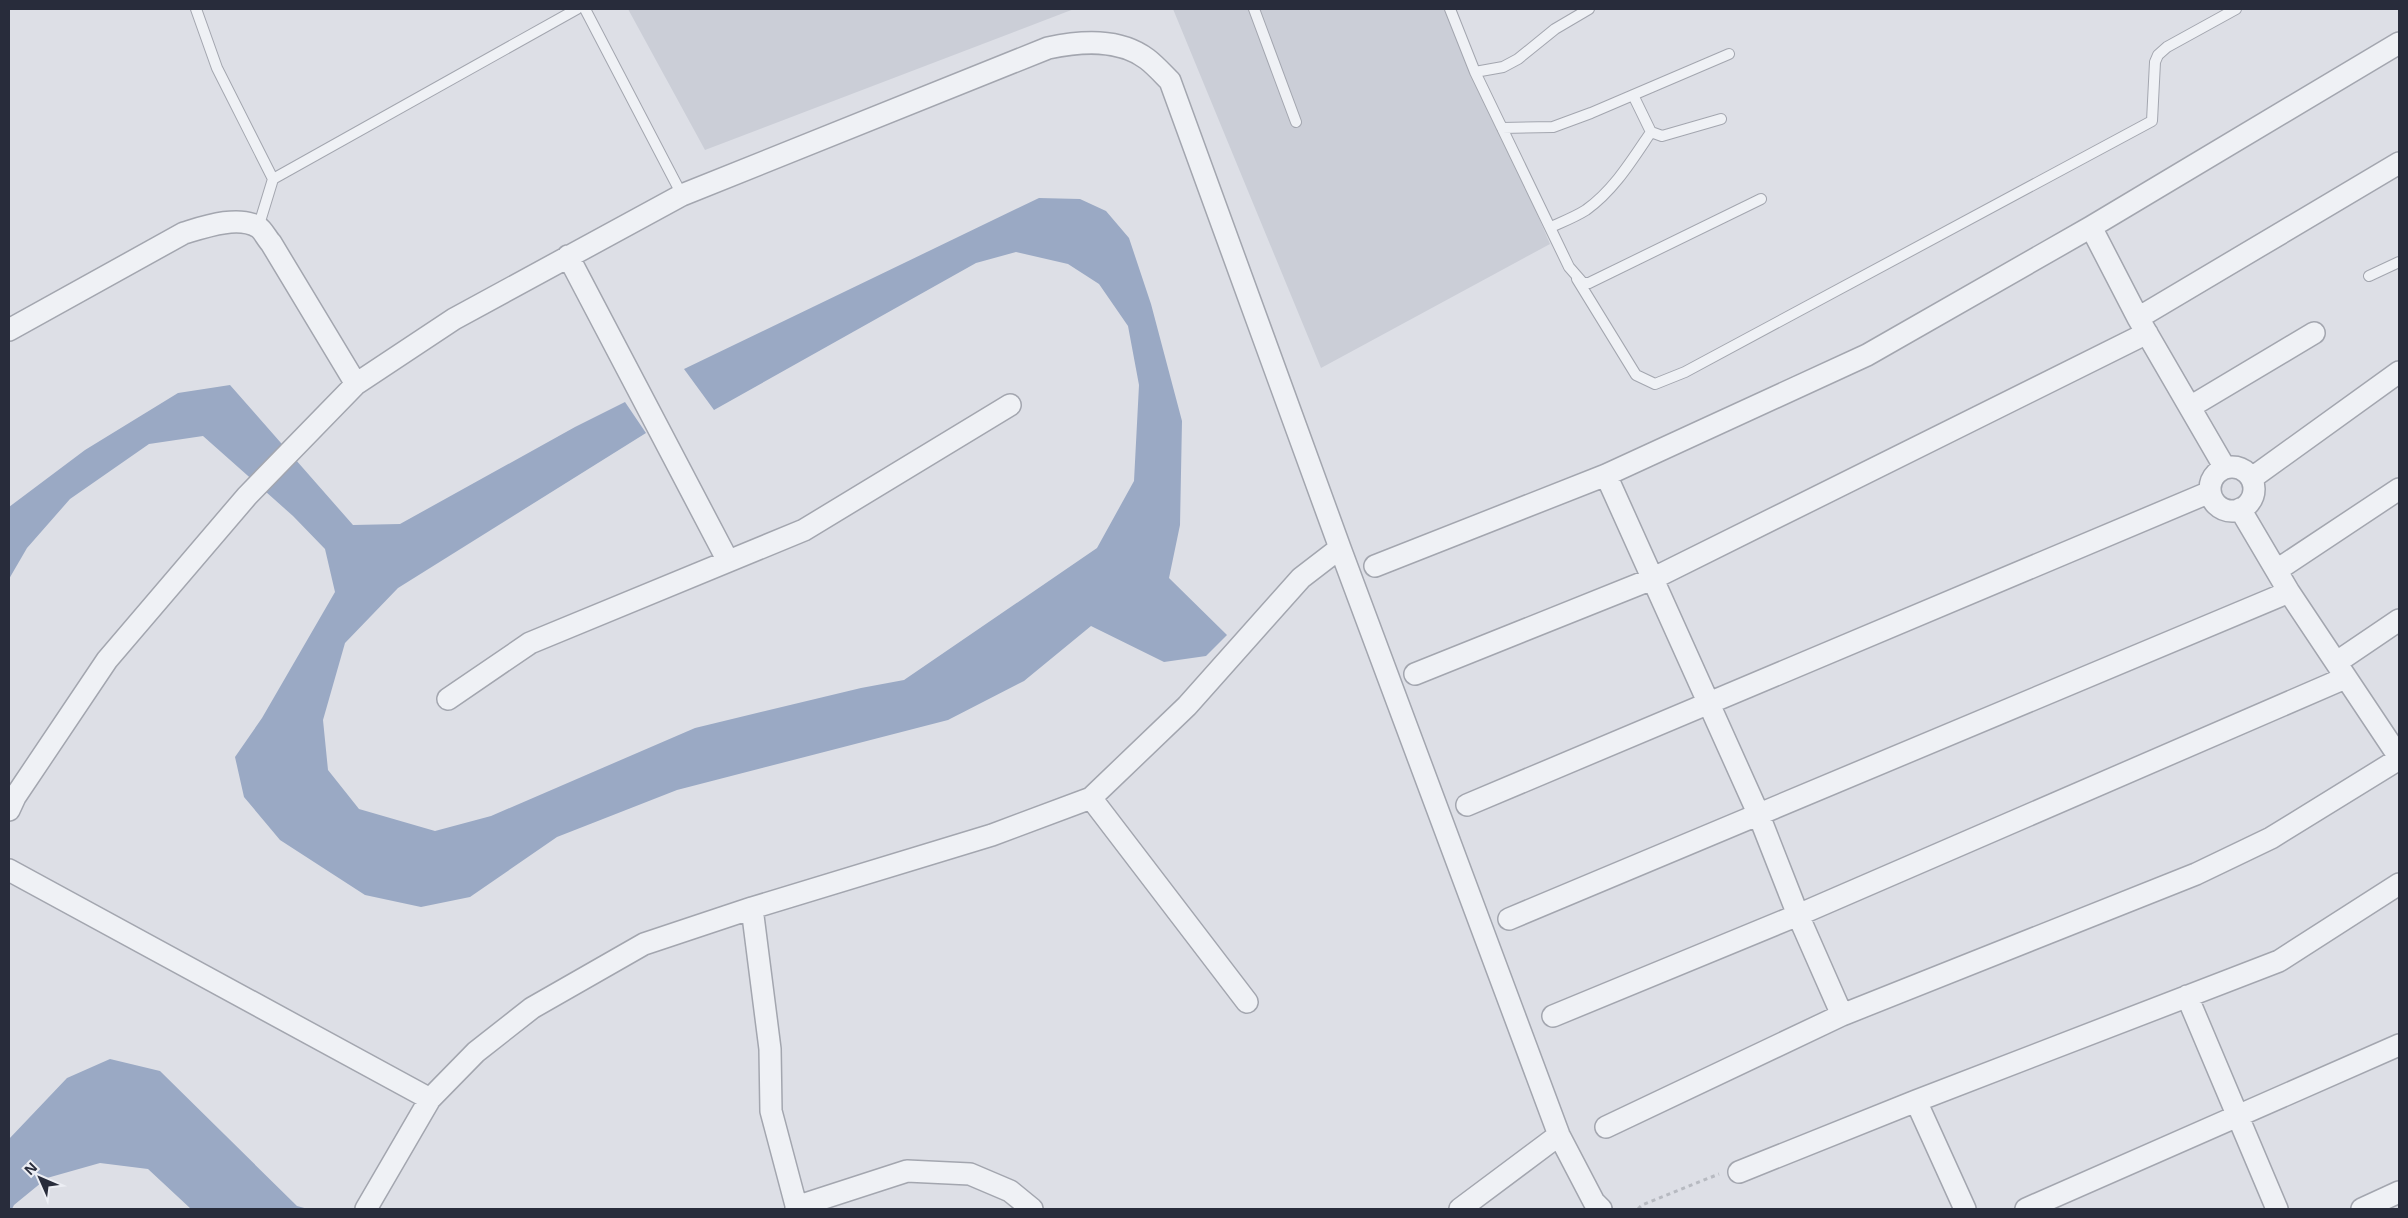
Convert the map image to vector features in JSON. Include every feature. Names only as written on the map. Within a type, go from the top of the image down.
[{"type":"street","points":[[9,810],[15,797],[107,660],[247,496],[356,384],[454,320],[682,195],[1048,48],[1076,42],[1100,42],[1125,48],[1146,58],[1170,81],[1340,548],[1559,1135],[1598,1206]]},
{"type":"street","points":[[1375,566],[1606,475],[1867,355],[2092,227],[2399,43]]},
{"type":"street","points":[[1415,674],[1652,579],[2142,326],[2399,163]]},
{"type":"street","points":[[9,330],[184,232],[216,223],[242,223],[258,228],[270,243],[356,384]]},
{"type":"street","points":[[2092,227],[2142,326],[2225,468]]},
{"type":"street","points":[[568,256],[613,345],[679,464],[728,561]]},
{"type":"street","points":[[2190,407],[2314,333]]},
{"type":"street","points":[[2252,478],[2399,372]]},
{"type":"street","points":[[448,699],[530,643],[804,530],[1010,405]]},
{"type":"street","points":[[2225,468],[2240,468],[2252,478],[2254,485],[2252,500],[2240,509],[2232,511],[2218,506],[2210,492],[2213,477],[2225,468]]},
{"type":"street","points":[[1606,475],[1758,813],[1798,915],[1842,1015]]},
{"type":"street","points":[[2277,570],[2399,489]]},
{"type":"street","points":[[1467,805],[2210,492]]},
{"type":"street","points":[[1606,1127],[1842,1015],[2196,874],[2271,838],[2399,758],[2289,592],[2240,509]]},
{"type":"street","points":[[366,1209],[430,1099],[476,1052],[532,1008],[644,944],[752,908],[992,835],[1091,798],[1187,706],[1301,578],[1340,548]]},
{"type":"street","points":[[1509,919],[2289,592]]},
{"type":"street","points":[[1553,1016],[1798,915],[2341,670],[2399,620]]},
{"type":"street","points":[[1091,798],[1247,1002]]},
{"type":"street","points":[[9,870],[430,1099]]},
{"type":"street","points":[[1739,1172],[1916,1101],[2279,961],[2399,884]]},
{"type":"street","points":[[752,908],[770,1049],[771,1111],[797,1208],[907,1171],[970,1174],[1010,1191],[1032,1209]]},
{"type":"street","points":[[2187,996],[2277,1209]]},
{"type":"street","points":[[2026,1209],[2399,1045]]},
{"type":"street","points":[[1916,1101],[1965,1209]]},
{"type":"street","points":[[1460,1209],[1559,1135]]},
{"type":"street","points":[[2362,1209],[2399,1192]]},
{"type":"lane","points":[[196,9],[217,68],[273,179]]},
{"type":"lane","points":[[258,228],[273,179],[577,9]]},
{"type":"lane","points":[[585,9],[682,195]]},
{"type":"lane","points":[[1254,9],[1296,122]]},
{"type":"lane","points":[[1450,9],[1476,72],[1569,266],[1636,374],[1655,384],[1685,372],[2152,121],[2158,54],[2167,47],[2236,9]]},
{"type":"lane","points":[[1476,72],[1503,67],[1518,59],[1555,29],[1589,9]]},
{"type":"lane","points":[[1502,128],[1553,126],[1633,95],[1729,54]]},
{"type":"lane","points":[[1633,95],[1651,132],[1662,136],[1721,119]]},
{"type":"lane","points":[[1551,227],[1584,211],[1602,197],[1623,174],[1651,132]]},
{"type":"lane","points":[[1578,279],[1583,283],[1590,283],[1761,199]]},
{"type":"lane","points":[[2369,276],[2399,262]]},
{"type":"shaded area","points":[[628,9],[1074,9],[705,150]]},
{"type":"shaded area","points":[[1173,9],[1449,9],[1550,244],[1321,368]]},
{"type":"water","points":[[1039,198],[1080,199],[1106,211],[1129,238],[1151,304],[1182,421],[1180,525],[1169,578],[1227,635],[1206,656],[1164,662],[1091,626],[1024,681],[948,720],[677,790],[557,837],[470,897],[421,907],[365,895],[280,840],[244,797],[235,757],[262,718],[335,592],[325,549],[293,516],[203,436],[149,444],[70,499],[27,548],[9,579],[9,507],[85,450],[178,393],[230,385],[353,525],[400,524],[575,427],[625,402],[646,433],[398,588],[345,643],[323,720],[328,770],[359,809],[435,831],[491,816],[695,728],[861,688],[904,680],[1097,548],[1134,481],[1139,385],[1128,326],[1099,284],[1068,264],[1016,252],[976,263],[714,410],[684,369]]},
{"type":"water","points":[[110,1059],[160,1071],[297,1206],[308,1209],[191,1209],[148,1169],[100,1163],[47,1178],[14,1205],[12,1209],[9,1209],[9,1139],[67,1078]]}]
